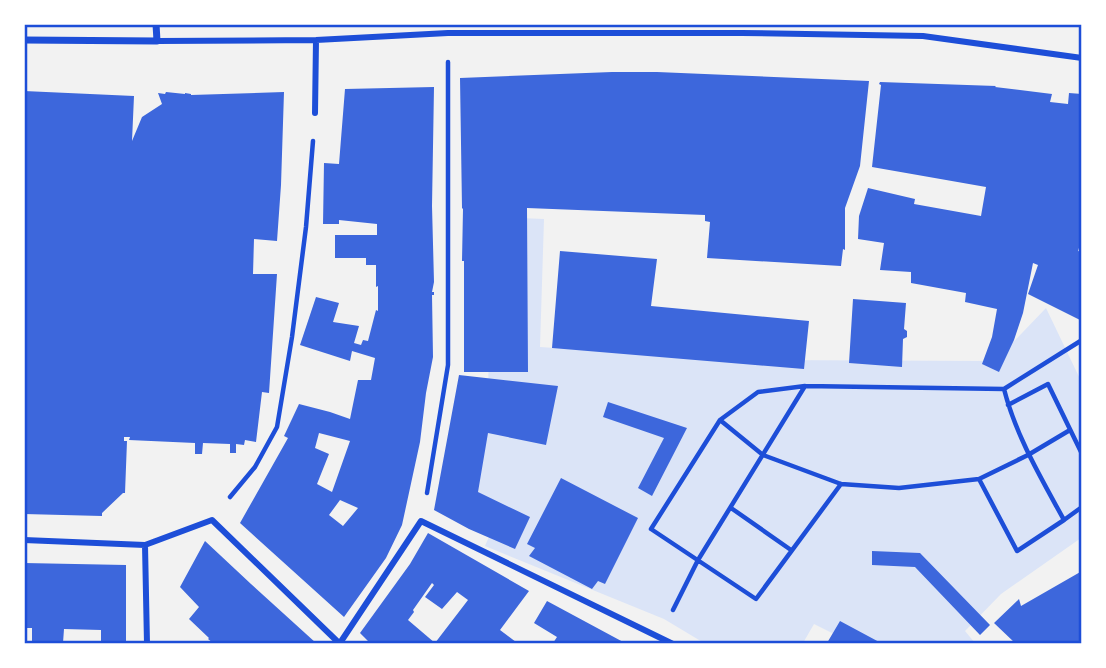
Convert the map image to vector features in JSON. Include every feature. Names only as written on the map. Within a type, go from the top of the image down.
[{"type":"street","points":[[156,24],[157,41]]},
{"type":"street","points":[[24,40],[316,40],[448,33],[923,36],[1082,58]]},
{"type":"street","points":[[315,113],[316,40]]},
{"type":"street","points":[[24,540],[145,545],[212,520],[340,643],[421,521],[673,643]]},
{"type":"street","points":[[145,545],[147,643]]},
{"type":"path","points":[[421,521],[448,365],[448,33]]},
{"type":"path","points":[[212,520],[255,467],[277,426],[305,241],[315,113]]},
{"type":"path","points":[[841,484],[756,599],[651,529],[720,419],[758,392],[805,386],[1004,389],[1082,340]]},
{"type":"path","points":[[1008,405],[1048,384],[1082,454]]},
{"type":"path","points":[[659,636],[698,560],[805,386]]},
{"type":"path","points":[[1004,389],[1028,454],[1064,520]]},
{"type":"path","points":[[720,419],[763,455],[841,484],[899,488],[979,479],[1070,430]]},
{"type":"path","points":[[979,479],[1017,551],[1082,506]]},
{"type":"path","points":[[731,508],[791,550]]},
{"type":"shaded area","points":[[492,217],[544,219],[540,347],[729,360],[995,361],[1046,308],[1081,381],[1081,538],[1001,594],[965,631],[975,643],[852,643],[814,624],[803,643],[704,643],[664,619],[485,546],[498,516],[457,492],[488,392]]},
{"type":"building","points":[[612,72],[869,81],[860,166],[845,208],[845,250],[843,249],[841,266],[707,258],[710,222],[705,221],[705,215],[527,208],[528,372],[464,372],[460,78]]},
{"type":"building","points":[[880,82],[996,86],[1052,94],[1050,102],[1068,104],[1069,93],[1082,94],[1082,238],[1078,251],[1082,252],[1082,321],[1028,294],[1038,265],[1033,263],[1023,313],[999,372],[982,364],[992,337],[997,309],[965,302],[966,293],[911,283],[911,272],[880,270],[884,243],[858,239],[859,216],[868,188],[915,199],[914,204],[981,216],[986,187],[872,167]]},
{"type":"building","points":[[434,87],[434,295],[433,357],[420,442],[402,525],[386,558],[344,617],[240,523],[288,438],[284,436],[299,404],[350,419],[358,380],[371,380],[375,358],[352,351],[350,361],[300,345],[316,297],[339,303],[333,322],[359,326],[354,343],[361,345],[363,340],[368,341],[376,310],[378,311],[376,265],[366,265],[366,258],[335,258],[335,235],[377,235],[377,224],[339,220],[339,224],[323,224],[324,163],[339,164],[345,89]],"holes":[[[319,433],[350,441],[332,492],[317,484],[329,454],[315,448]],[[340,500],[358,508],[343,526],[329,515]]]},
{"type":"building","points":[[24,91],[134,96],[132,141],[142,117],[162,104],[158,93],[191,95],[284,92],[277,241],[254,239],[253,274],[277,274],[269,393],[262,392],[256,442],[245,440],[244,445],[236,444],[236,453],[230,453],[230,444],[203,443],[202,454],[195,454],[195,443],[129,440],[130,437],[124,437],[124,441],[127,441],[125,493],[102,513],[102,516],[24,514]]},
{"type":"building","points":[[560,251],[657,259],[651,306],[809,321],[804,369],[552,348]]},
{"type":"building","points":[[853,299],[906,303],[904,329],[907,331],[907,337],[903,339],[902,367],[849,363]]},
{"type":"building","points":[[459,375],[558,386],[546,445],[488,433],[478,492],[530,517],[515,549],[434,510]]},
{"type":"building","points":[[608,402],[687,428],[652,496],[638,488],[664,438],[603,417]]},
{"type":"building","points":[[561,478],[638,518],[605,584],[598,581],[592,589],[529,556],[535,548],[527,544]]},
{"type":"building","points":[[428,533],[529,591],[500,630],[516,642],[514,643],[435,643],[370,643],[360,633],[410,564]],"holes":[[[432,583],[434,585],[425,597],[442,609],[457,592],[468,600],[435,643],[408,620]]]},
{"type":"building","points":[[205,541],[316,643],[213,643],[208,639],[189,619],[199,607],[180,587]]},
{"type":"building","points":[[872,551],[920,553],[990,625],[980,635],[915,567],[872,565]]},
{"type":"building","points":[[24,563],[126,565],[126,643],[101,643],[101,630],[64,629],[63,643],[32,643],[32,628],[24,628]]},
{"type":"building","points":[[1082,571],[1082,643],[1015,643],[994,623],[1019,599],[1021,606]]},
{"type":"building","points":[[547,601],[625,643],[553,643],[557,637],[534,623]]},
{"type":"building","points":[[840,621],[881,643],[827,643]]}]
